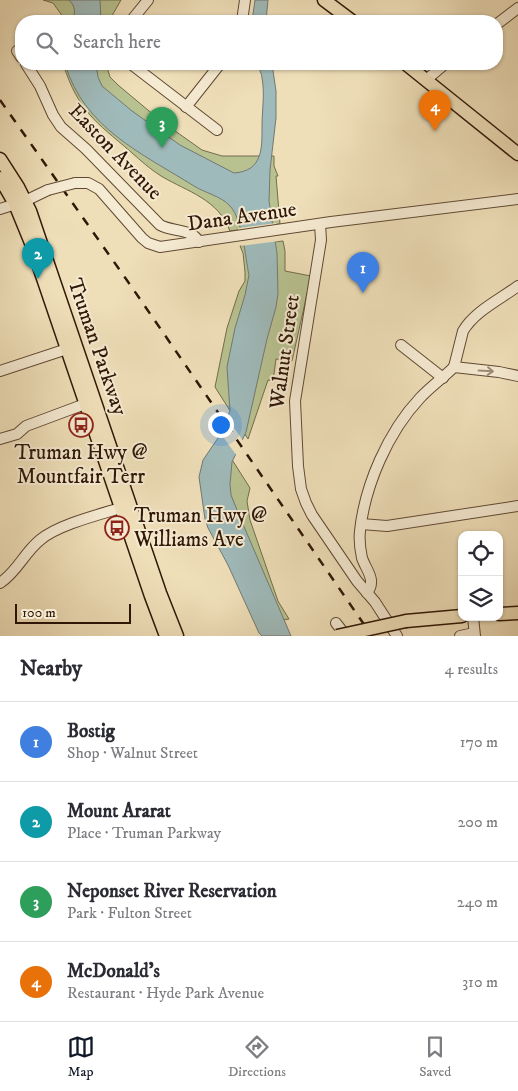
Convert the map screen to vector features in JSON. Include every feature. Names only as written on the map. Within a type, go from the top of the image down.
[{"type":"main road","points":[[324,0],[344,15]]},
{"type":"main road","points":[[414,70],[518,154]]},
{"type":"main road","name":"Truman Parkway","points":[[0,159],[46,258],[85,404],[177,636]]},
{"type":"main road","name":"Truman Parkway","points":[[0,178],[20,202]]},
{"type":"main road","name":"Truman Parkway","points":[[71,347],[126,506],[153,603],[166,636]]},
{"type":"main road","points":[[503,614],[518,613]]},
{"type":"main road","points":[[337,636],[406,621],[458,616]]},
{"type":"street","points":[[136,15],[148,0]]},
{"type":"street","points":[[243,15],[245,0]]},
{"type":"street","points":[[503,19],[518,8]]},
{"type":"street","name":"Easton Avenue","points":[[30,70],[61,127],[86,149],[160,225],[191,234],[199,242]]},
{"type":"street","points":[[139,70],[218,130]]},
{"type":"street","points":[[186,107],[215,70]]},
{"type":"street","points":[[426,80],[438,70]]},
{"type":"street","name":"Dana Avenue","points":[[0,209],[48,190],[75,183],[88,183],[99,189],[148,243],[160,247],[320,224],[518,200]]},
{"type":"street","name":"Walnut Street","points":[[320,224],[321,240],[295,401],[299,474],[303,496],[308,509],[397,636]]},
{"type":"street","points":[[367,593],[371,588],[372,581],[360,550],[361,524],[368,496],[392,434],[406,413],[454,367],[462,331],[466,326],[486,307],[518,286]]},
{"type":"street","points":[[401,344],[443,378]]},
{"type":"street","points":[[0,371],[71,347]]},
{"type":"street","points":[[454,367],[518,376]]},
{"type":"street","points":[[0,439],[17,434],[26,426],[85,404]]},
{"type":"street","points":[[0,583],[13,572],[30,550],[44,537],[62,528],[126,506]]},
{"type":"street","points":[[361,524],[387,526],[518,506]]},
{"type":"street","points":[[460,636],[475,634],[473,621]]},
{"type":"street","points":[[336,623],[346,636]]},
{"type":"green space","points":[[43,0],[121,0],[112,15],[62,15],[53,3]]},
{"type":"green space","points":[[65,70],[108,70],[110,77],[118,85],[161,121],[202,150],[222,156],[274,156],[274,166],[278,176],[276,176],[280,224],[230,231],[225,220],[210,204],[201,197],[153,171],[98,123],[82,105]]},
{"type":"green space","points":[[283,241],[285,271],[311,276],[292,361],[276,359],[273,381],[268,380],[248,439],[215,387],[227,328],[239,291],[245,281],[243,253],[240,246]]},
{"type":"green space","points":[[224,447],[250,488],[247,501],[250,520],[278,601],[289,619],[283,620],[227,529]]},
{"type":"water","points":[[69,0],[100,0],[101,15],[74,15],[73,5]]},
{"type":"water","points":[[255,0],[268,0],[267,15],[253,15]]},
{"type":"water","points":[[67,70],[97,70],[102,86],[132,111],[180,145],[234,173],[251,168],[259,157],[262,142],[263,90],[260,70],[273,70],[276,91],[276,118],[270,170],[269,201],[277,253],[278,293],[246,432],[232,462],[230,484],[231,495],[291,636],[262,636],[259,633],[228,565],[208,528],[199,477],[203,460],[218,438],[230,411],[227,367],[249,275],[238,220],[230,206],[218,197],[194,186],[117,137],[100,122],[74,86]]},
{"type":"pier","points":[[276,223],[279,241],[241,246],[238,228]]},
{"type":"pier","points":[[225,415],[244,442],[237,456],[218,430]]},
{"type":"railway","points":[[0,100],[131,286],[372,636]]},
{"type":"place","name":"McDonald's","points":[[435,131]]},
{"type":"place","name":"Neponset River Reservation","points":[[162,148]]},
{"type":"place","name":"Mount Ararat","points":[[38,279]]},
{"type":"place","name":"Bostig","points":[[363,293]]},
{"type":"place","name":"Truman Hwy @ Mountfair Terr","points":[[81,425]]},
{"type":"place","name":"Truman Hwy @ Williams Ave","points":[[117,528]]}]
